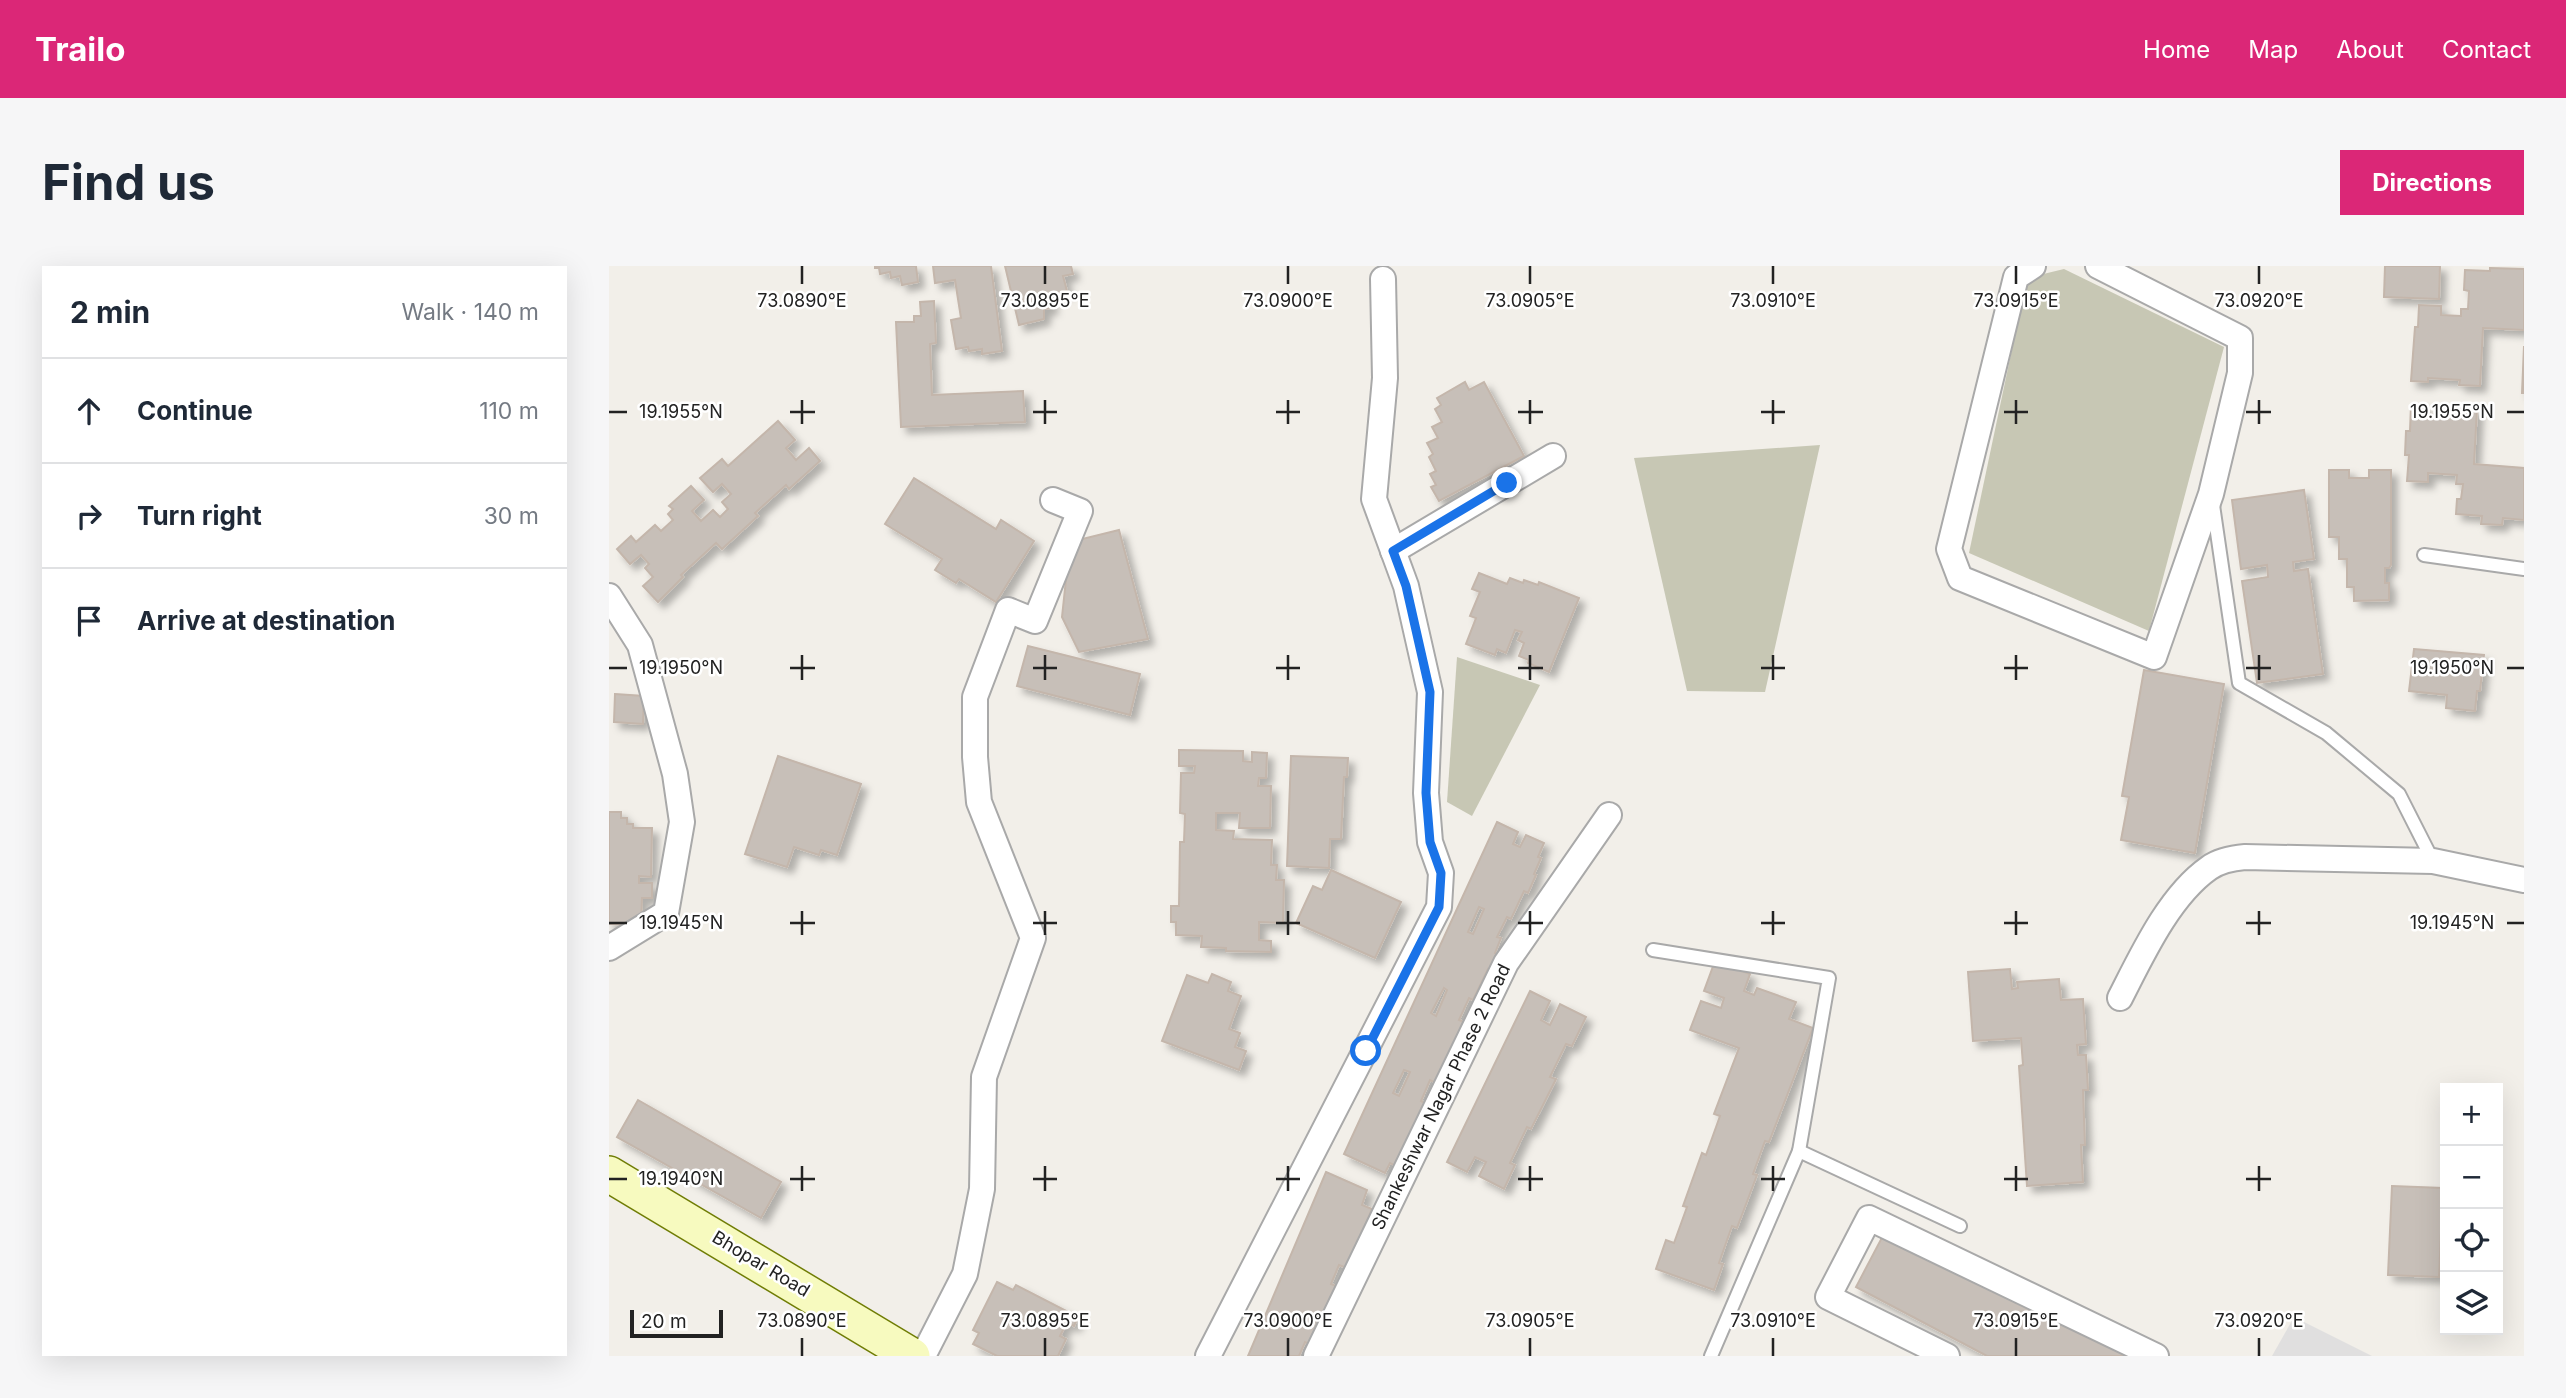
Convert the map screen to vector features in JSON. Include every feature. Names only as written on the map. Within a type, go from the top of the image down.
[{"type":"street","points":[[2033,266],[2016,277],[1949,550],[1960,578],[2154,657],[2211,494],[2240,373],[2240,338],[2098,266]]},
{"type":"street","points":[[1208,1356],[1439,907],[1441,873],[1430,842],[1426,793],[1430,692],[1406,586],[1374,499],[1385,378],[1383,279]]},
{"type":"street","points":[[1393,551],[1553,456]]},
{"type":"street","points":[[923,1356],[965,1273],[982,1189],[984,1077],[1033,938],[979,802],[975,757],[975,697],[1008,610],[1035,621],[1080,511],[1053,500]]},
{"type":"street","points":[[609,596],[640,645],[675,774],[682,822],[666,913],[609,948]]},
{"type":"street","name":"Shankeshwar Nagar Phase 2 Road","points":[[1316,1356],[1506,963],[1609,815]]},
{"type":"street","points":[[2120,998],[2142,954],[2178,898],[2209,867],[2227,859],[2245,857],[2434,861],[2524,880]]},
{"type":"street","name":"Bhopar Road","points":[[609,1174],[912,1356]]},
{"type":"street","points":[[1947,1356],[1828,1297],[1869,1218],[2156,1356]]},
{"type":"lane","points":[[2211,494],[2239,683],[2326,733],[2399,794],[2434,861]]},
{"type":"lane","points":[[2424,555],[2524,569]]},
{"type":"lane","points":[[1653,950],[1829,978],[1799,1151],[1711,1356]]},
{"type":"lane","points":[[1799,1151],[1960,1226]]},
{"type":"shaded area","points":[[2064,269],[2224,347],[2149,631],[1969,553],[2027,278]]},
{"type":"shaded area","points":[[1820,445],[1765,692],[1687,691],[1634,458]]},
{"type":"shaded area","points":[[1457,657],[1540,685],[1472,816],[1447,802]]},
{"type":"shaded area","points":[[2294,1317],[2372,1356],[2272,1356]]},
{"type":"building","points":[[875,266],[916,266],[918,282],[902,285],[900,276],[891,278],[890,272],[880,274],[879,268]]},
{"type":"building","points":[[933,266],[991,266],[1002,351],[982,354],[982,349],[956,349],[951,320],[961,318],[955,280],[935,283]]},
{"type":"building","points":[[1005,266],[1071,266],[1073,274],[1063,276],[1067,291],[1049,295],[1052,308],[1044,309],[1044,319],[1019,325]]},
{"type":"building","points":[[2385,266],[2440,266],[2439,299],[2384,297]]},
{"type":"building","points":[[2490,268],[2524,269],[2524,330],[2483,328],[2480,386],[2459,385],[2460,380],[2428,378],[2428,382],[2411,381],[2419,305],[2441,306],[2441,315],[2461,316],[2461,309],[2468,309],[2469,291],[2464,290],[2465,270],[2490,271]]},
{"type":"building","points":[[934,301],[936,343],[930,344],[932,395],[1023,391],[1025,422],[901,427],[896,322],[914,322],[914,316],[921,316],[920,302]]},
{"type":"building","points":[[2524,346],[2524,393],[2522,393]]},
{"type":"building","points":[[1465,382],[1469,390],[1484,382],[1524,456],[1439,501],[1431,487],[1436,485],[1430,474],[1436,471],[1429,457],[1433,454],[1427,443],[1438,438],[1432,427],[1442,422],[1435,409],[1441,405],[1437,398]]},
{"type":"building","points":[[2411,405],[2425,405],[2424,414],[2459,416],[2459,408],[2477,409],[2474,464],[2524,468],[2524,520],[2503,518],[2502,525],[2481,524],[2482,516],[2456,514],[2457,499],[2461,499],[2463,484],[2456,484],[2457,475],[2428,473],[2428,482],[2407,481],[2409,455],[2405,455],[2406,431],[2410,431]]},
{"type":"building","points":[[778,421],[795,440],[786,448],[796,460],[809,448],[820,461],[789,489],[786,485],[755,513],[758,516],[722,549],[716,543],[681,575],[683,577],[658,602],[643,586],[653,577],[645,568],[649,564],[641,555],[630,564],[617,549],[631,536],[636,542],[655,525],[661,531],[673,520],[668,514],[673,509],[669,506],[691,486],[704,500],[692,511],[701,521],[713,510],[720,517],[728,509],[722,502],[731,494],[722,484],[713,492],[700,478],[722,459],[728,466]]},
{"type":"building","points":[[2329,470],[2349,470],[2349,478],[2369,478],[2369,470],[2391,470],[2391,565],[2385,568],[2385,583],[2389,583],[2389,600],[2354,601],[2354,587],[2347,587],[2347,559],[2339,559],[2339,537],[2329,537]]},
{"type":"building","points":[[914,478],[996,529],[1001,520],[1034,541],[996,602],[959,579],[956,583],[935,570],[942,559],[885,524]]},
{"type":"building","points":[[2304,490],[2314,559],[2293,562],[2294,571],[2308,569],[2323,674],[2257,683],[2242,581],[2268,577],[2267,565],[2241,569],[2232,500]]},
{"type":"building","points":[[1119,530],[1148,639],[1079,652],[1062,617],[1070,542]]},
{"type":"building","points":[[1479,573],[1507,584],[1510,578],[1523,583],[1524,580],[1538,585],[1539,582],[1579,598],[1549,672],[1519,656],[1524,643],[1518,640],[1522,632],[1515,630],[1506,653],[1497,649],[1495,655],[1466,644],[1476,618],[1470,616],[1480,592],[1472,589]]},
{"type":"building","points":[[1028,646],[1140,674],[1130,715],[1017,686]]},
{"type":"building","points":[[2414,649],[2484,655],[2475,711],[2446,708],[2447,695],[2409,691]]},
{"type":"building","points":[[2144,670],[2224,684],[2195,853],[2121,840],[2129,797],[2122,796]]},
{"type":"building","points":[[615,694],[644,696],[643,724],[614,722]]},
{"type":"building","points":[[1179,750],[1243,751],[1243,761],[1252,762],[1252,752],[1267,753],[1266,778],[1259,778],[1258,786],[1271,786],[1270,828],[1239,828],[1240,813],[1216,813],[1216,830],[1234,831],[1233,839],[1272,840],[1271,865],[1277,865],[1276,880],[1284,880],[1283,923],[1259,922],[1259,940],[1271,941],[1271,952],[1226,951],[1226,948],[1201,947],[1202,936],[1176,935],[1176,922],[1171,922],[1171,906],[1179,906],[1180,842],[1184,842],[1185,814],[1180,813],[1181,773],[1194,773],[1195,766],[1179,766]]},
{"type":"building","points":[[778,756],[861,784],[837,855],[821,850],[819,855],[794,847],[787,867],[745,854]]},
{"type":"building","points":[[1291,756],[1348,758],[1347,777],[1344,777],[1341,839],[1330,839],[1329,868],[1287,866]]},
{"type":"building","points":[[609,812],[621,812],[621,818],[627,818],[627,824],[633,824],[633,828],[652,828],[651,877],[639,876],[639,883],[652,883],[652,898],[642,898],[641,925],[609,924]]},
{"type":"building","points":[[1497,822],[1518,832],[1513,844],[1520,847],[1526,835],[1544,843],[1538,857],[1541,858],[1534,874],[1536,875],[1528,893],[1524,891],[1511,919],[1507,917],[1497,937],[1501,938],[1495,953],[1498,955],[1491,971],[1488,969],[1473,1000],[1469,998],[1459,1020],[1464,1022],[1458,1039],[1436,1083],[1430,1080],[1421,1101],[1425,1103],[1396,1166],[1390,1163],[1385,1173],[1344,1154]],"holes":[[[1479,907],[1484,909],[1473,934],[1468,932]],[[1444,988],[1447,990],[1436,1016],[1431,1013]],[[1404,1070],[1410,1072],[1399,1096],[1393,1093]]]},
{"type":"building","points":[[1331,870],[1401,902],[1375,958],[1296,923],[1313,886],[1322,890]]},
{"type":"building","points":[[1715,961],[1750,974],[1744,991],[1754,995],[1757,988],[1796,1002],[1789,1019],[1813,1028],[1769,1142],[1765,1141],[1753,1174],[1757,1175],[1737,1228],[1732,1226],[1719,1263],[1723,1264],[1714,1290],[1656,1269],[1666,1240],[1674,1243],[1687,1207],[1683,1206],[1702,1153],[1706,1155],[1720,1116],[1714,1114],[1739,1048],[1690,1030],[1701,1001],[1721,1008],[1724,998],[1704,991]]},
{"type":"building","points":[[2010,969],[2012,989],[2018,988],[2017,982],[2059,979],[2061,1000],[2083,999],[2086,1044],[2077,1045],[2078,1055],[2086,1055],[2088,1090],[2083,1090],[2083,1182],[2027,1186],[2019,1066],[2023,1065],[2021,1038],[1973,1041],[1968,972]]},
{"type":"building","points":[[1212,974],[1231,982],[1228,991],[1241,996],[1229,1029],[1240,1033],[1235,1047],[1246,1051],[1239,1070],[1162,1041],[1187,975],[1208,983]]},
{"type":"building","points":[[1530,991],[1550,1001],[1541,1020],[1550,1025],[1560,1004],[1586,1017],[1572,1046],[1566,1044],[1550,1077],[1556,1079],[1531,1129],[1527,1127],[1510,1163],[1515,1165],[1504,1189],[1479,1176],[1486,1162],[1475,1157],[1467,1172],[1447,1162]]},
{"type":"building","points":[[638,1100],[781,1182],[761,1218],[617,1137]]},
{"type":"building","points":[[1326,1172],[1367,1190],[1362,1205],[1372,1209],[1347,1268],[1339,1265],[1331,1284],[1336,1286],[1311,1345],[1305,1342],[1299,1356],[1248,1356]]},
{"type":"building","points":[[2392,1186],[2440,1188],[2439,1277],[2388,1275]]},
{"type":"building","points":[[1887,1228],[2133,1356],[1987,1356],[1856,1287]]},
{"type":"building","points":[[997,1282],[1013,1290],[1016,1285],[1078,1317],[1074,1326],[1067,1322],[1060,1336],[1066,1339],[1058,1356],[997,1356],[973,1344],[979,1333],[973,1330]]},
{"type":"route","points":[[1366,1051],[1439,907],[1441,873],[1430,842],[1426,793],[1430,692],[1406,586],[1393,551],[1507,483]]}]
